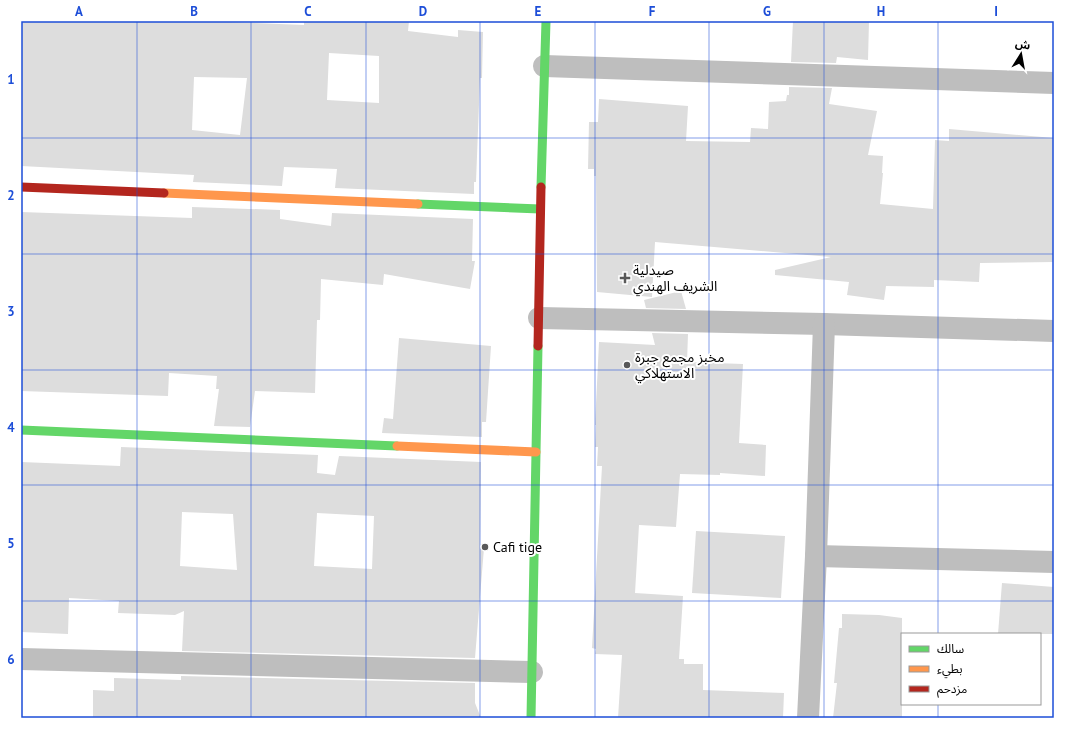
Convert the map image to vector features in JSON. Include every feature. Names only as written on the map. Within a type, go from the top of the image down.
[{"type":"street","points":[[531,718],[540,209],[546,21]]},
{"type":"street","points":[[544,66],[1054,83]]},
{"type":"street","points":[[21,187],[540,209]]},
{"type":"street","points":[[539,318],[1054,331]]},
{"type":"street","points":[[808,718],[816,556],[824,324]]},
{"type":"street","points":[[21,430],[536,452]]},
{"type":"street","points":[[816,556],[1054,562]]},
{"type":"street","points":[[21,659],[532,672]]},
{"type":"building","points":[[21,21],[204,21],[304,25],[304,21],[409,21],[408,31],[458,37],[458,30],[483,32],[482,78],[480,78],[476,182],[474,182],[474,194],[335,188],[337,169],[284,167],[282,186],[193,182],[194,175],[21,166]],"holes":[[[329,53],[379,56],[379,103],[327,100]],[[194,77],[247,78],[240,135],[192,130]]]},
{"type":"building","points":[[793,21],[869,21],[868,60],[837,57],[836,63],[791,62]]},
{"type":"building","points":[[789,87],[832,88],[829,104],[877,111],[868,155],[883,156],[880,204],[933,209],[935,140],[949,141],[949,129],[1054,138],[1054,262],[980,263],[979,282],[934,280],[934,287],[886,286],[884,300],[847,295],[849,282],[775,275],[775,270],[831,257],[655,242],[652,297],[597,292],[596,176],[594,176],[594,169],[588,169],[589,122],[598,122],[599,99],[688,106],[686,141],[750,142],[751,128],[768,129],[769,102],[786,101],[787,95],[789,95]]},
{"type":"building","points":[[192,207],[280,210],[280,219],[331,226],[332,213],[473,219],[472,261],[475,261],[470,289],[384,274],[383,285],[321,279],[320,320],[317,320],[315,393],[255,391],[250,427],[214,426],[219,389],[216,389],[217,376],[169,373],[168,396],[21,391],[21,212],[192,218]]},
{"type":"building","points":[[681,291],[686,309],[646,308],[644,300]]},
{"type":"building","points":[[652,333],[688,334],[687,362],[743,364],[739,443],[766,445],[765,476],[720,473],[720,475],[680,474],[676,527],[639,525],[635,593],[683,596],[679,659],[684,659],[684,664],[703,664],[703,690],[784,693],[783,718],[618,718],[622,655],[595,654],[596,649],[592,648],[602,466],[597,466],[598,447],[595,447],[599,342],[655,345]]},
{"type":"building","points":[[399,338],[491,346],[486,422],[482,422],[482,437],[382,433],[384,418],[393,419]]},
{"type":"building","points":[[121,447],[318,455],[317,473],[335,475],[339,456],[481,462],[480,547],[484,548],[475,658],[182,651],[184,611],[175,615],[118,613],[119,601],[69,598],[68,634],[21,632],[21,462],[120,466]],"holes":[[[182,512],[233,514],[237,570],[180,566]],[[317,513],[374,516],[372,569],[314,566]]]},
{"type":"building","points":[[696,531],[785,536],[781,598],[692,593]]},
{"type":"building","points":[[1002,583],[1054,587],[1054,634],[998,633]]},
{"type":"building","points":[[842,614],[879,615],[902,618],[902,718],[833,718],[837,683],[834,683],[839,628],[842,628]]},
{"type":"building","points":[[181,676],[475,683],[475,703],[481,718],[93,718],[93,690],[114,691],[114,678],[181,680]]},
{"type":"traffic: fast","points":[[541,187],[546,21]]},
{"type":"traffic: fast","points":[[418,204],[540,209]]},
{"type":"traffic: fast","points":[[531,718],[538,346]]},
{"type":"traffic: fast","points":[[21,430],[397,446]]},
{"type":"traffic: slow","points":[[164,193],[418,204]]},
{"type":"traffic: slow","points":[[397,446],[536,452]]},
{"type":"traffic: jam","points":[[21,187],[164,193]]},
{"type":"traffic: jam","points":[[538,346],[541,187]]},
{"type":"place","name":"صيدلية الشريف الهندي","points":[[625,278]]},
{"type":"place","name":"مخبز مجمع جبرة الاستهلاكي","points":[[627,365]]},
{"type":"place","name":"Cafi tige","points":[[485,547]]}]
